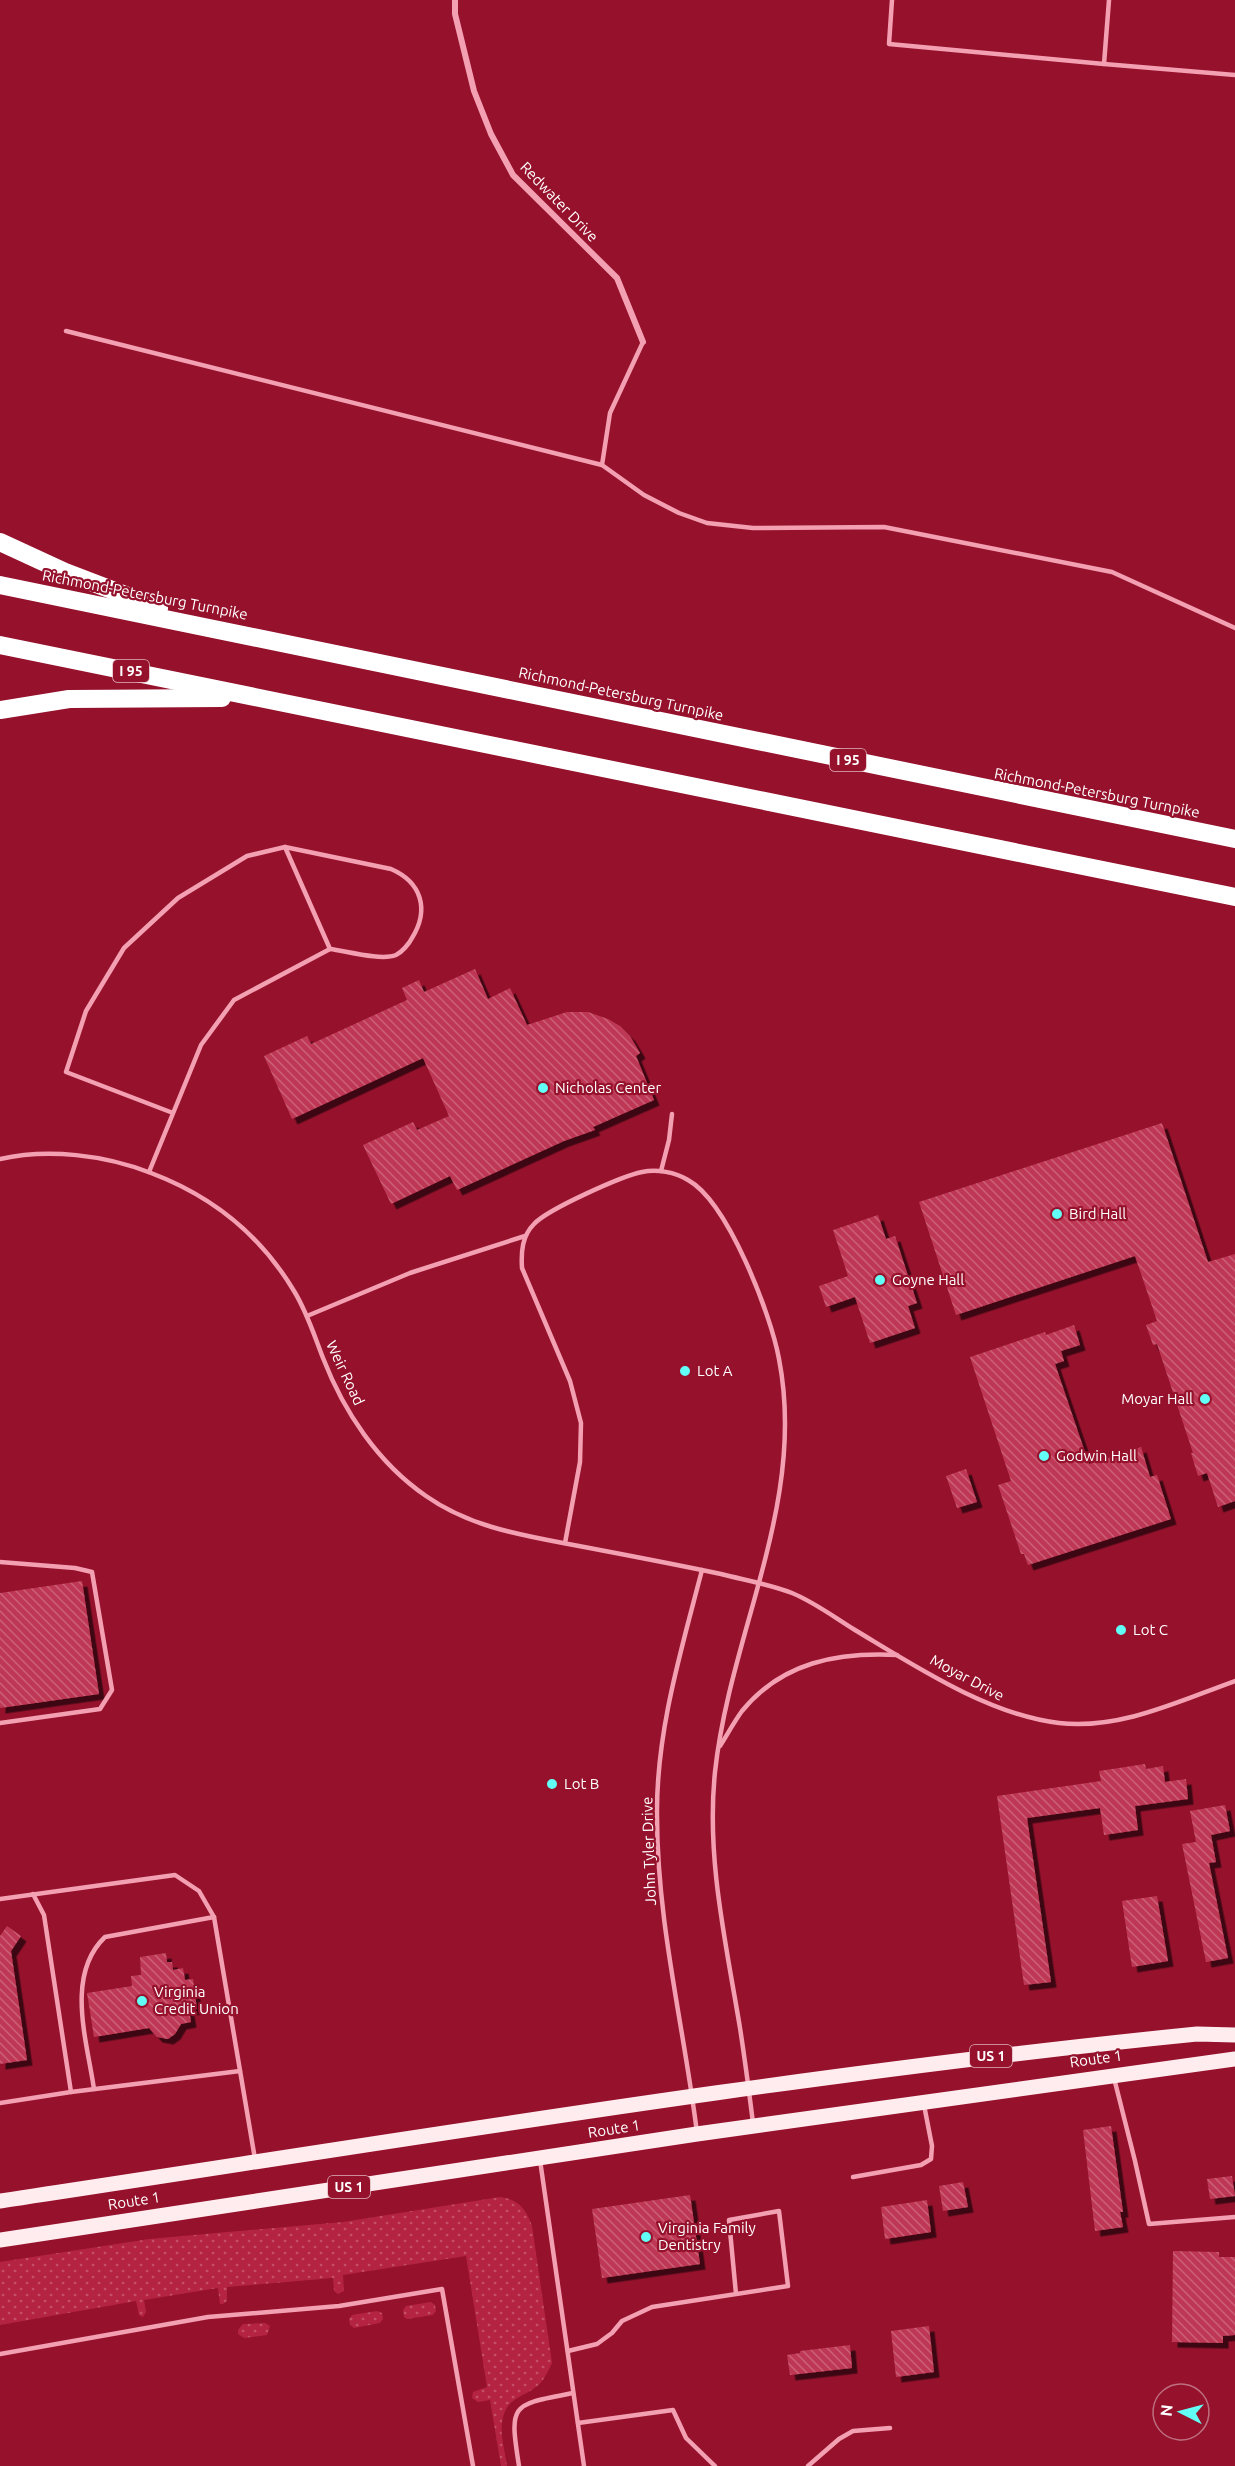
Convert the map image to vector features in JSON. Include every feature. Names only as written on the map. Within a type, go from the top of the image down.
[{"type":"highway","points":[[0,542],[65,572],[206,626]]},
{"type":"highway","name":"Richmond-Petersburg Turnpike","points":[[0,585],[1235,839]]},
{"type":"highway","name":"I 95","points":[[0,645],[1235,897]]},
{"type":"highway","points":[[0,710],[69,699],[262,698]]},
{"type":"main road","name":"Route 1","points":[[0,2201],[693,2096],[926,2064],[1197,2034],[1235,2035]]},
{"type":"main road","name":"Route 1","points":[[0,2240],[697,2134],[1235,2059]]},
{"type":"street","name":"Redwater Drive","points":[[455,0],[455,14],[474,91],[491,134],[513,175],[617,278],[643,342]]},
{"type":"lane","points":[[892,0],[889,44],[1235,75]]},
{"type":"lane","points":[[1104,64],[1109,0]]},
{"type":"lane","points":[[66,331],[602,465],[644,495],[679,513],[707,523],[753,528],[884,527],[1112,572],[1235,628]]},
{"type":"lane","points":[[602,465],[610,413],[643,342]]},
{"type":"lane","points":[[285,847],[330,949]]},
{"type":"lane","points":[[149,1172],[201,1045],[234,1000],[330,949],[378,956],[396,955],[409,944],[418,929],[421,910],[420,896],[412,882],[402,874],[390,869],[285,847],[247,856],[177,898],[124,948],[86,1011],[66,1072],[173,1113]]},
{"type":"lane","points":[[661,1171],[669,1140],[672,1114]]},
{"type":"lane","name":"Weir Road","points":[[0,1159],[14,1155],[57,1154],[98,1159],[149,1172],[184,1185],[230,1215],[275,1261],[296,1293],[336,1389],[355,1422],[376,1450],[401,1477],[428,1498],[458,1515],[490,1527],[702,1570]]},
{"type":"lane","points":[[565,1543],[580,1462],[581,1423],[570,1381],[522,1268],[521,1252],[525,1236],[535,1223],[551,1212],[627,1176],[639,1172],[661,1171],[690,1180],[708,1199],[730,1232],[757,1286],[768,1316],[779,1360],[786,1429],[774,1530],[727,1698],[715,1773],[713,1834],[720,1917],[754,2126]]},
{"type":"lane","points":[[307,1316],[410,1273],[525,1236]]},
{"type":"lane","points":[[0,1562],[75,1568],[93,1572],[112,1690],[100,1709],[0,1723]]},
{"type":"lane","name":"Moyar Drive","points":[[702,1570],[760,1583],[794,1594],[998,1709],[1021,1716],[1063,1723],[1118,1721],[1235,1681]]},
{"type":"lane","name":"John Tyler Drive","points":[[697,2134],[660,1887],[656,1815],[663,1739],[674,1681],[702,1570]]},
{"type":"lane","points":[[718,1749],[742,1711],[783,1676],[831,1657],[863,1653],[899,1655]]},
{"type":"lane","points":[[0,1899],[175,1875],[199,1891],[214,1917],[256,2162]]},
{"type":"lane","points":[[33,1894],[44,1915],[71,2092]]},
{"type":"lane","points":[[94,2089],[82,2008],[84,1974],[92,1949],[105,1937],[214,1917]]},
{"type":"lane","points":[[0,2103],[240,2071]]},
{"type":"lane","points":[[1113,2075],[1149,2224],[1235,2217]]},
{"type":"lane","points":[[853,2177],[921,2165],[931,2159],[932,2146],[924,2102]]},
{"type":"lane","points":[[540,2159],[584,2466]]},
{"type":"lane","points":[[568,2351],[597,2344],[612,2333],[622,2321],[652,2307],[788,2286],[779,2211],[729,2220],[736,2294]]},
{"type":"lane","points":[[0,2354],[208,2317],[339,2306],[442,2289],[473,2466]]},
{"type":"lane","points":[[519,2466],[513,2426],[515,2414],[523,2406],[535,2400],[573,2393]]},
{"type":"lane","points":[[578,2423],[673,2410],[686,2438],[715,2466]]},
{"type":"lane","points":[[808,2466],[839,2439],[853,2431],[890,2428]]},
{"type":"shaded area","points":[[500,2197],[512,2200],[520,2206],[532,2226],[552,2363],[541,2382],[513,2401],[506,2409],[502,2420],[502,2433],[507,2466],[501,2466],[490,2400],[478,2402],[472,2398],[473,2392],[487,2387],[466,2256],[343,2275],[344,2291],[338,2294],[334,2291],[333,2278],[227,2287],[227,2301],[223,2304],[220,2304],[218,2288],[144,2300],[146,2312],[143,2317],[139,2315],[136,2301],[0,2325],[0,2262],[149,2239],[343,2222]]},
{"type":"shaded area","points":[[431,2302],[435,2305],[436,2311],[433,2315],[407,2319],[404,2317],[403,2310],[406,2306]]},
{"type":"shaded area","points":[[377,2311],[382,2313],[383,2319],[380,2323],[354,2328],[350,2325],[349,2319],[352,2315]]},
{"type":"shaded area","points":[[265,2323],[270,2326],[267,2335],[244,2338],[238,2334],[243,2324]]},
{"type":"building","name":"Nicholas Center","points":[[475,969],[488,999],[510,988],[527,1025],[567,1012],[588,1012],[620,1026],[630,1036],[640,1053],[636,1056],[654,1100],[593,1127],[595,1130],[564,1141],[457,1190],[450,1176],[391,1204],[363,1145],[413,1122],[417,1130],[449,1116],[423,1058],[292,1119],[264,1056],[307,1036],[311,1044],[407,1000],[402,988],[419,980],[424,992]]},
{"type":"building","name":"Bird Hall","points":[[1162,1123],[1208,1262],[1235,1254],[1235,1501],[1218,1507],[1207,1473],[1198,1476],[1191,1453],[1193,1453],[1157,1344],[1153,1345],[1146,1325],[1157,1321],[1135,1256],[956,1315],[919,1202]]},
{"type":"building","name":"Goyne Hall","points":[[878,1215],[886,1239],[895,1236],[917,1303],[908,1306],[915,1328],[870,1343],[855,1297],[826,1307],[819,1286],[848,1276],[833,1230]]},
{"type":"building","name":"Godwin Hall","points":[[1074,1325],[1080,1345],[1061,1351],[1064,1361],[1055,1364],[1089,1464],[1141,1447],[1150,1477],[1157,1475],[1171,1519],[1028,1565],[1024,1554],[1021,1554],[998,1485],[1011,1481],[970,1357],[1045,1332],[1046,1335]]},
{"type":"building","points":[[966,1469],[977,1502],[957,1508],[946,1476]]},
{"type":"building","points":[[82,1581],[99,1694],[0,1708],[0,1593]]},
{"type":"building","points":[[1145,1764],[1146,1769],[1163,1766],[1165,1782],[1186,1779],[1188,1799],[1135,1806],[1138,1830],[1104,1835],[1100,1808],[1027,1818],[1051,1982],[1024,1985],[997,1796],[1101,1781],[1099,1771]]},
{"type":"building","points":[[1225,1805],[1230,1831],[1211,1835],[1216,1862],[1209,1863],[1228,1958],[1206,1962],[1182,1844],[1196,1842],[1190,1811]]},
{"type":"building","points":[[1157,1896],[1168,1961],[1132,1967],[1122,1901]]},
{"type":"building","points":[[7,1926],[21,1936],[11,1951],[27,2060],[0,2064],[0,1936]]},
{"type":"building","name":"Virginia Credit Union","points":[[166,1953],[167,1962],[172,1962],[173,1970],[183,1968],[185,1980],[193,1979],[197,2009],[189,2010],[191,2022],[181,2024],[175,2034],[168,2039],[157,2037],[149,2028],[94,2037],[87,1993],[132,1986],[131,1976],[141,1975],[140,1957]]},
{"type":"building","points":[[1111,2126],[1123,2227],[1095,2231],[1083,2130]]},
{"type":"building","points":[[1232,2176],[1235,2196],[1210,2199],[1207,2179]]},
{"type":"building","points":[[963,2182],[968,2207],[943,2211],[939,2186]]},
{"type":"building","name":"Virginia Family Dentistry","points":[[690,2195],[700,2264],[602,2278],[592,2209]]},
{"type":"building","points":[[927,2200],[931,2232],[885,2239],[881,2207]]},
{"type":"building","points":[[1173,2251],[1219,2252],[1219,2257],[1235,2257],[1235,2335],[1223,2336],[1223,2343],[1172,2342]]},
{"type":"building","points":[[929,2326],[934,2372],[896,2377],[891,2331]]},
{"type":"building","points":[[850,2345],[852,2368],[790,2375],[787,2355],[800,2353],[800,2351]]},
{"type":"place","name":"Nicholas Center","points":[[543,1088]]},
{"type":"place","name":"Bird Hall","points":[[1057,1214]]},
{"type":"place","name":"Goyne Hall","points":[[880,1280]]},
{"type":"place","name":"Lot A","points":[[685,1371]]},
{"type":"place","name":"Moyar Hall","points":[[1205,1399]]},
{"type":"place","name":"Godwin Hall","points":[[1044,1456]]},
{"type":"place","name":"Lot C","points":[[1121,1630]]},
{"type":"place","name":"Lot B","points":[[552,1784]]},
{"type":"place","name":"Virginia Credit Union","points":[[142,2001]]},
{"type":"place","name":"Virginia Family Dentistry","points":[[646,2237]]}]
